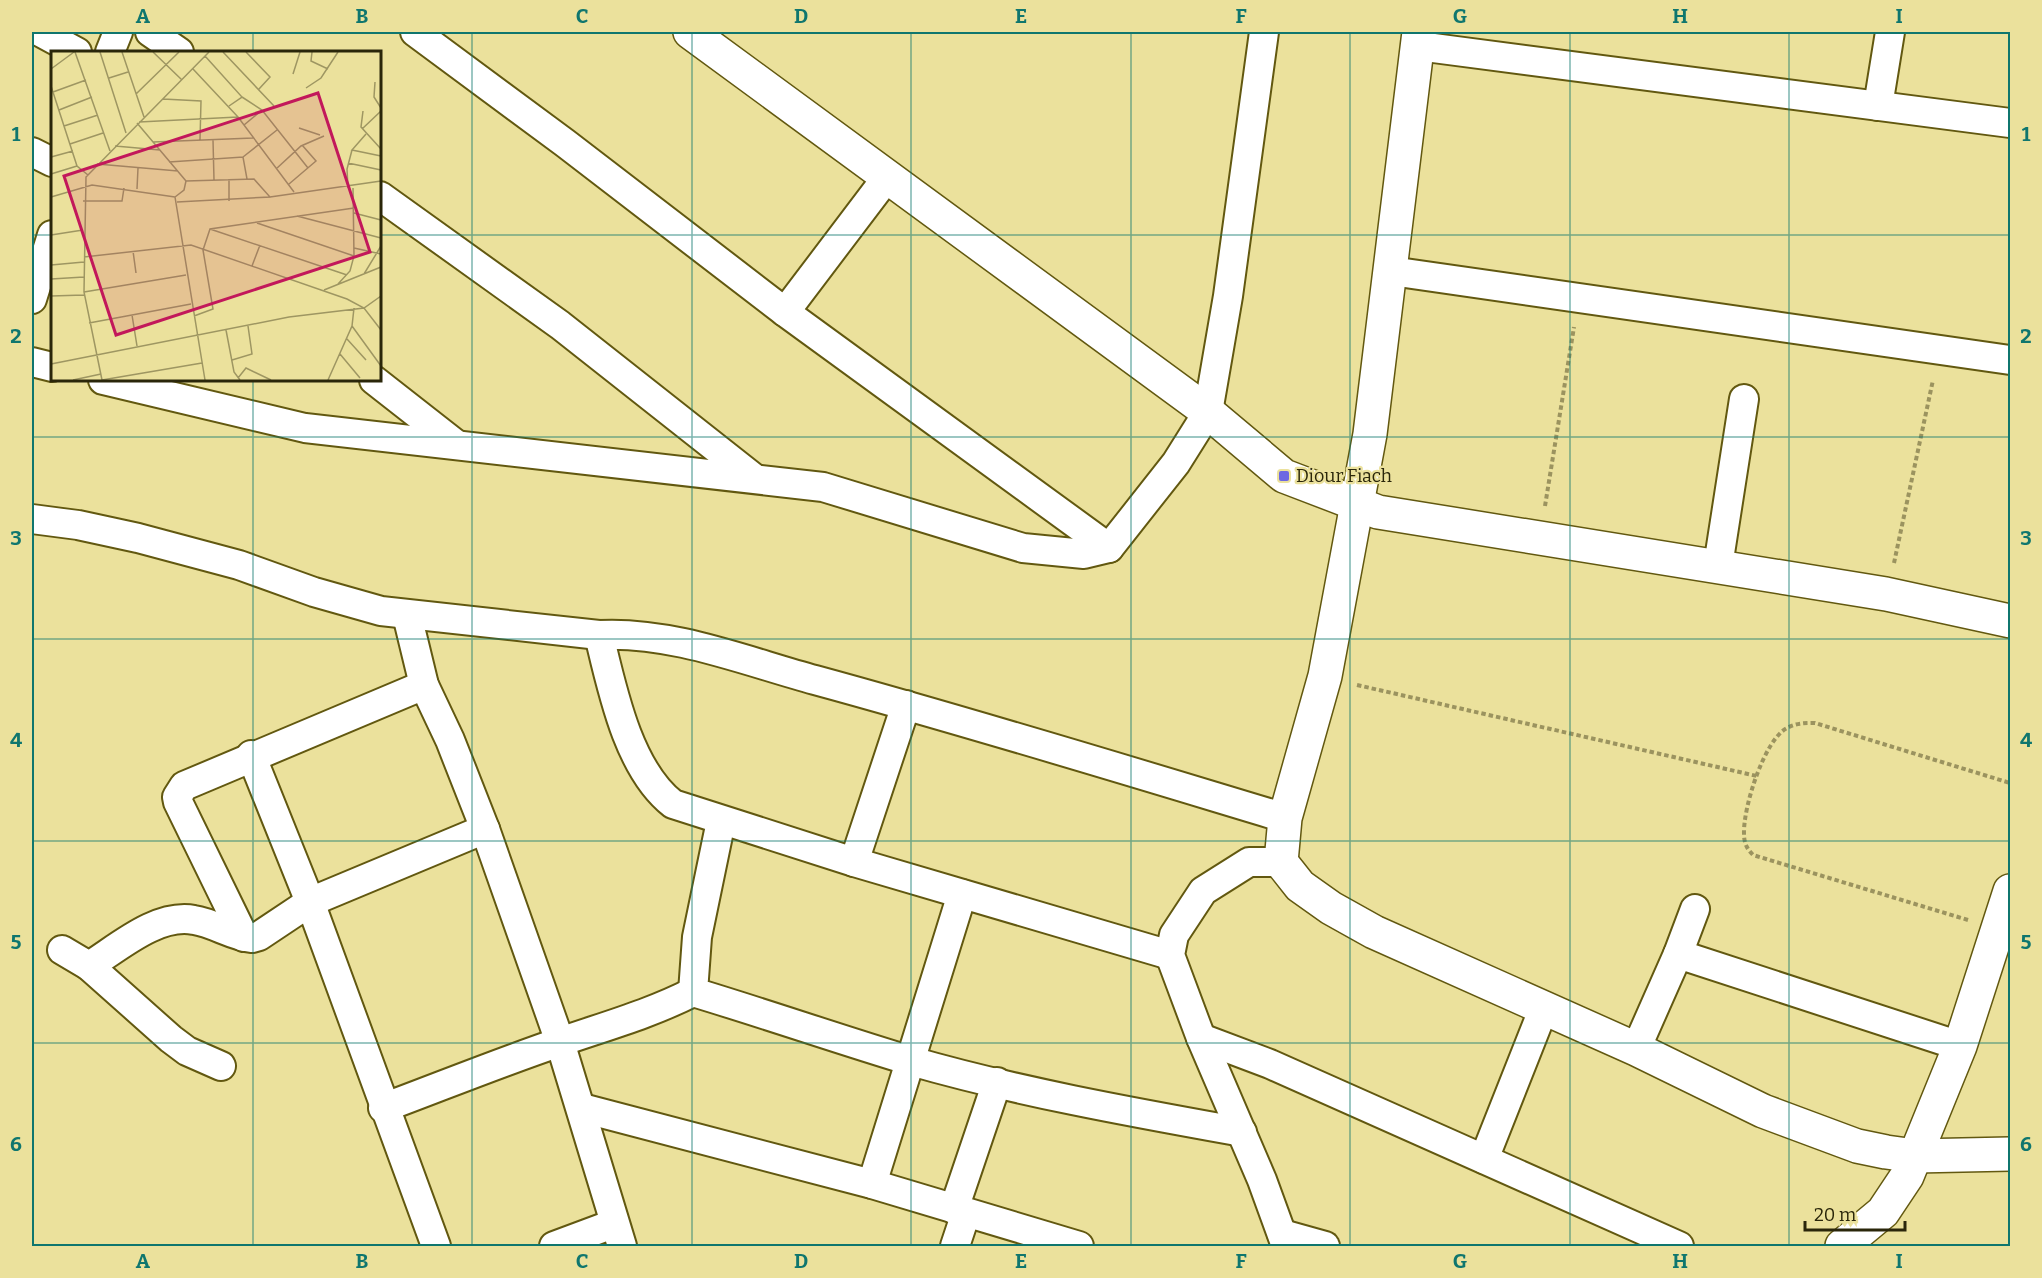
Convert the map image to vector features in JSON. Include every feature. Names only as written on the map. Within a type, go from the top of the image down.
[{"type":"street","points":[[40,32],[75,51]]},
{"type":"street","points":[[110,51],[118,32]]},
{"type":"street","points":[[150,32],[178,51]]},
{"type":"street","points":[[415,32],[565,142],[785,312],[1109,548]]},
{"type":"street","points":[[690,32],[888,176],[978,246],[1208,412],[1284,476],[1358,504],[1401,517],[1539,537],[1886,594],[2010,621]]},
{"type":"street","points":[[107,381],[304,428],[754,478],[845,492],[1023,548],[1084,554],[1109,548],[1176,463],[1208,412],[1228,296],[1264,32]]},
{"type":"street","points":[[1878,106],[1890,32]]},
{"type":"street","points":[[2010,123],[1419,39],[1372,422],[1325,676],[1285,818],[1281,862],[1300,886],[1331,908],[1374,932],[1543,1010],[1636,1049],[1783,1118],[1857,1146],[1915,1156],[2010,1154]]},
{"type":"street","points":[[32,152],[51,162]]},
{"type":"street","points":[[785,312],[888,176]]},
{"type":"street","points":[[381,197],[560,326],[754,478]]},
{"type":"street","points":[[32,299],[51,238]]},
{"type":"street","points":[[1391,270],[2010,360]]},
{"type":"street","points":[[32,362],[51,367]]},
{"type":"street","points":[[375,381],[457,445]]},
{"type":"street","points":[[1718,566],[1744,399]]},
{"type":"street","points":[[32,519],[78,525],[138,538],[239,565],[360,606],[407,615],[599,635],[625,634],[662,639],[906,705],[1285,818]]},
{"type":"street","points":[[407,615],[424,685],[450,740],[485,829],[560,1042],[603,1177],[618,1235],[554,1246]]},
{"type":"street","points":[[599,635],[611,684],[634,749],[648,777],[658,791],[673,804],[854,862],[1170,955]]},
{"type":"street","points":[[244,938],[177,798],[184,786],[251,755],[424,685]]},
{"type":"street","points":[[854,862],[906,705]]},
{"type":"street","points":[[251,755],[310,902],[383,1108],[436,1246]]},
{"type":"street","points":[[693,992],[697,937],[721,821]]},
{"type":"street","points":[[89,966],[144,931],[169,921],[191,919],[244,938],[259,936],[310,902],[485,829]]},
{"type":"street","points":[[1281,862],[1249,862],[1203,891],[1174,935],[1170,955],[1201,1038],[1242,1132],[1284,1240],[1325,1246]]},
{"type":"street","points":[[1842,1246],[1876,1237],[1915,1156],[1960,1046],[2010,891]]},
{"type":"street","points":[[872,1184],[962,894]]},
{"type":"street","points":[[1636,1049],[1678,954],[1695,909]]},
{"type":"street","points":[[62,950],[89,966],[187,1051],[221,1066]]},
{"type":"street","points":[[1678,954],[1960,1046]]},
{"type":"street","points":[[383,1108],[560,1042],[665,1007],[693,992],[911,1061],[1140,1114],[1242,1132]]},
{"type":"street","points":[[1484,1159],[1543,1010]]},
{"type":"street","points":[[1201,1038],[1270,1064],[1679,1246]]},
{"type":"street","points":[[955,1246],[960,1211],[997,1082]]},
{"type":"street","points":[[582,1108],[872,1184],[1079,1246]]},
{"type":"path","points":[[1539,537],[1550,484],[1578,298]]},
{"type":"path","points":[[1886,594],[1903,531],[1939,350]]},
{"type":"path","points":[[1325,676],[1437,705],[1757,776]]},
{"type":"path","points":[[1997,929],[1753,855],[1746,848],[1744,834],[1757,776],[1769,748],[1780,734],[1800,723],[1815,723],[2010,783]]},
{"type":"place","name":"Diour Fiach","points":[[1284,476]]}]
